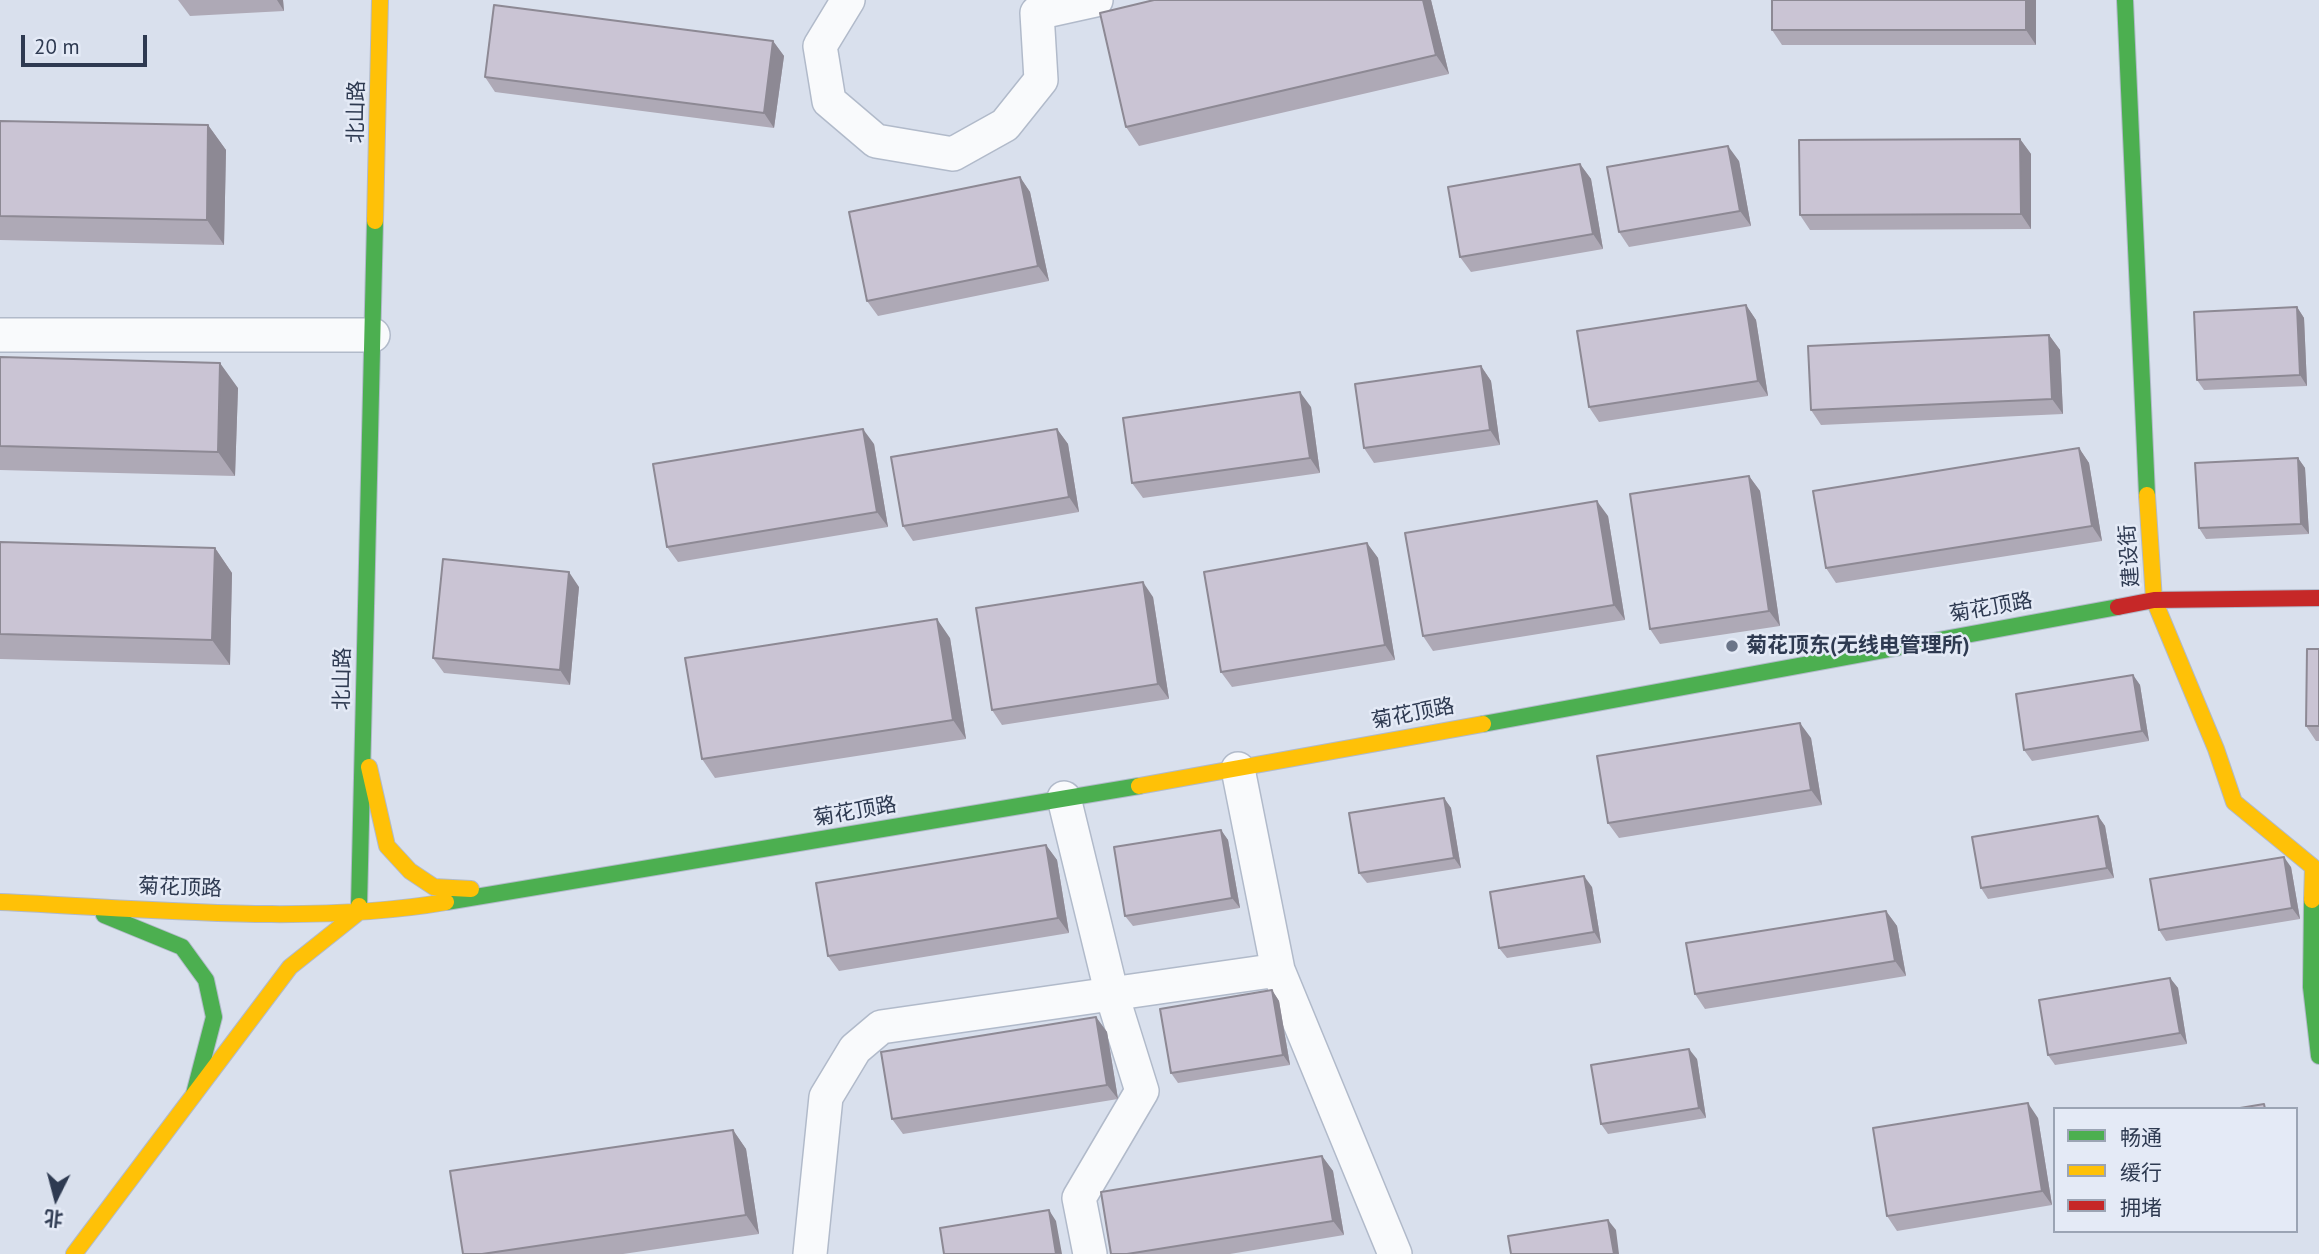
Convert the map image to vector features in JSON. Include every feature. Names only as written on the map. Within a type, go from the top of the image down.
[{"type":"street","name":"北山路","points":[[359,912],[380,0]]},
{"type":"street","points":[[848,0],[820,46],[829,101],[876,141],[953,154],[1005,125],[1041,80],[1030,6],[1096,0]]},
{"type":"street","name":"建设街","points":[[2125,0],[2150,571],[2154,600],[2216,749],[2234,802],[2313,867],[2311,987],[2319,1056]]},
{"type":"street","points":[[0,335],[373,335]]},
{"type":"street","name":"菊花顶路","points":[[0,902],[359,912],[418,907],[1238,769],[2154,600],[2319,598]]},
{"type":"street","points":[[363,738],[387,846],[410,871],[434,887],[515,891]]},
{"type":"street","points":[[1238,769],[1278,970],[1395,1254]]},
{"type":"street","points":[[1065,798],[1112,995],[1142,1091],[1079,1198],[1090,1254]]},
{"type":"street","points":[[80,905],[182,947],[206,980],[214,1017],[194,1094]]},
{"type":"street","points":[[74,1254],[290,967],[359,912]]},
{"type":"street","points":[[810,1254],[825,1097],[855,1049],[881,1027],[1278,970]]},
{"type":"building","points":[[1154,0],[1423,0],[1436,55],[1126,127],[1100,13]]},
{"type":"building","points":[[1772,0],[2026,0],[2026,30],[1772,30]]},
{"type":"building","points":[[494,5],[773,41],[764,113],[485,77]]},
{"type":"building","points":[[0,121],[208,125],[207,220],[0,216]]},
{"type":"building","points":[[2020,139],[2021,214],[1800,215],[1799,140]]},
{"type":"building","points":[[1728,146],[1740,211],[1619,232],[1607,167]]},
{"type":"building","points":[[1580,164],[1593,234],[1460,257],[1448,187]]},
{"type":"building","points":[[1020,177],[1038,266],[867,301],[849,212]]},
{"type":"building","points":[[1746,305],[1758,381],[1589,407],[1577,331]]},
{"type":"building","points":[[2297,307],[2300,375],[2197,380],[2194,312]]},
{"type":"building","points":[[2049,335],[2052,399],[1811,410],[1808,346]]},
{"type":"building","points":[[0,357],[220,363],[218,452],[0,446]]},
{"type":"building","points":[[1481,366],[1490,430],[1364,448],[1355,384]]},
{"type":"building","points":[[1300,392],[1310,458],[1132,483],[1123,418]]},
{"type":"building","points":[[863,429],[877,512],[667,547],[653,464]]},
{"type":"building","points":[[1057,429],[1069,497],[903,526],[891,457]]},
{"type":"building","points":[[2079,448],[2092,526],[1826,568],[1813,491]]},
{"type":"building","points":[[2298,458],[2301,524],[2199,528],[2195,463]]},
{"type":"building","points":[[1749,476],[1769,611],[1650,629],[1630,494]]},
{"type":"building","points":[[1597,501],[1614,605],[1423,636],[1405,533]]},
{"type":"building","points":[[0,542],[215,548],[212,640],[0,634]]},
{"type":"building","points":[[1367,543],[1385,645],[1221,672],[1204,572]]},
{"type":"building","points":[[443,559],[569,572],[560,670],[433,658]]},
{"type":"building","points":[[1143,582],[1158,684],[992,710],[976,608]]},
{"type":"building","points":[[937,619],[953,720],[702,759],[685,658]]},
{"type":"building","points":[[2307,649],[2319,649],[2319,726],[2306,726]]},
{"type":"building","points":[[2133,675],[2142,731],[2024,750],[2016,694]]},
{"type":"building","points":[[1800,723],[1811,790],[1608,823],[1597,756]]},
{"type":"building","points":[[1444,798],[1454,858],[1359,873],[1349,813]]},
{"type":"building","points":[[2098,816],[2107,868],[1981,888],[1972,837]]},
{"type":"building","points":[[1221,830],[1232,898],[1125,916],[1114,847]]},
{"type":"building","points":[[1046,845],[1058,918],[828,956],[816,883]]},
{"type":"building","points":[[2284,857],[2292,908],[2159,930],[2150,879]]},
{"type":"building","points":[[1584,876],[1594,932],[1499,948],[1490,892]]},
{"type":"building","points":[[1886,911],[1895,961],[1695,994],[1686,943]]},
{"type":"building","points":[[2170,978],[2180,1033],[2048,1055],[2039,1000]]},
{"type":"building","points":[[1272,990],[1283,1055],[1171,1073],[1160,1009]]},
{"type":"building","points":[[1096,1017],[1107,1085],[892,1119],[881,1052]]},
{"type":"building","points":[[1689,1049],[1699,1108],[1601,1124],[1591,1065]]},
{"type":"building","points":[[2028,1103],[2042,1191],[1887,1216],[1873,1128]]},
{"type":"building","points":[[733,1130],[746,1215],[482,1254],[463,1254],[450,1171]]},
{"type":"building","points":[[1322,1156],[1333,1221],[1127,1254],[1111,1254],[1101,1192]]},
{"type":"building","points":[[1049,1210],[1056,1254],[944,1254],[940,1228]]},
{"type":"building","points":[[1608,1220],[1614,1254],[1511,1254],[1508,1236]]},
{"type":"traffic: fast","points":[[2125,0],[2147,495]]},
{"type":"traffic: fast","points":[[359,906],[375,221]]},
{"type":"traffic: fast","points":[[1483,724],[2118,607]]},
{"type":"traffic: fast","points":[[446,902],[1139,786]]},
{"type":"traffic: fast","points":[[2312,900],[2311,987],[2319,1056]]},
{"type":"traffic: fast","points":[[104,915],[182,947],[206,980],[214,1017],[194,1094]]},
{"type":"traffic: slow","points":[[375,221],[380,0]]},
{"type":"traffic: slow","points":[[2147,495],[2154,600],[2216,749],[2234,802],[2313,867],[2312,900]]},
{"type":"traffic: slow","points":[[1139,786],[1483,724]]},
{"type":"traffic: slow","points":[[369,767],[387,846],[410,871],[434,887],[471,889]]},
{"type":"traffic: slow","points":[[0,902],[281,914],[338,913],[446,902]]},
{"type":"traffic: slow","points":[[74,1254],[290,967],[359,912],[359,906]]},
{"type":"traffic: jam","points":[[2118,607],[2154,600],[2319,598]]},
{"type":"place","name":"菊花顶东(无线电管理所)","points":[[1732,646]]}]
